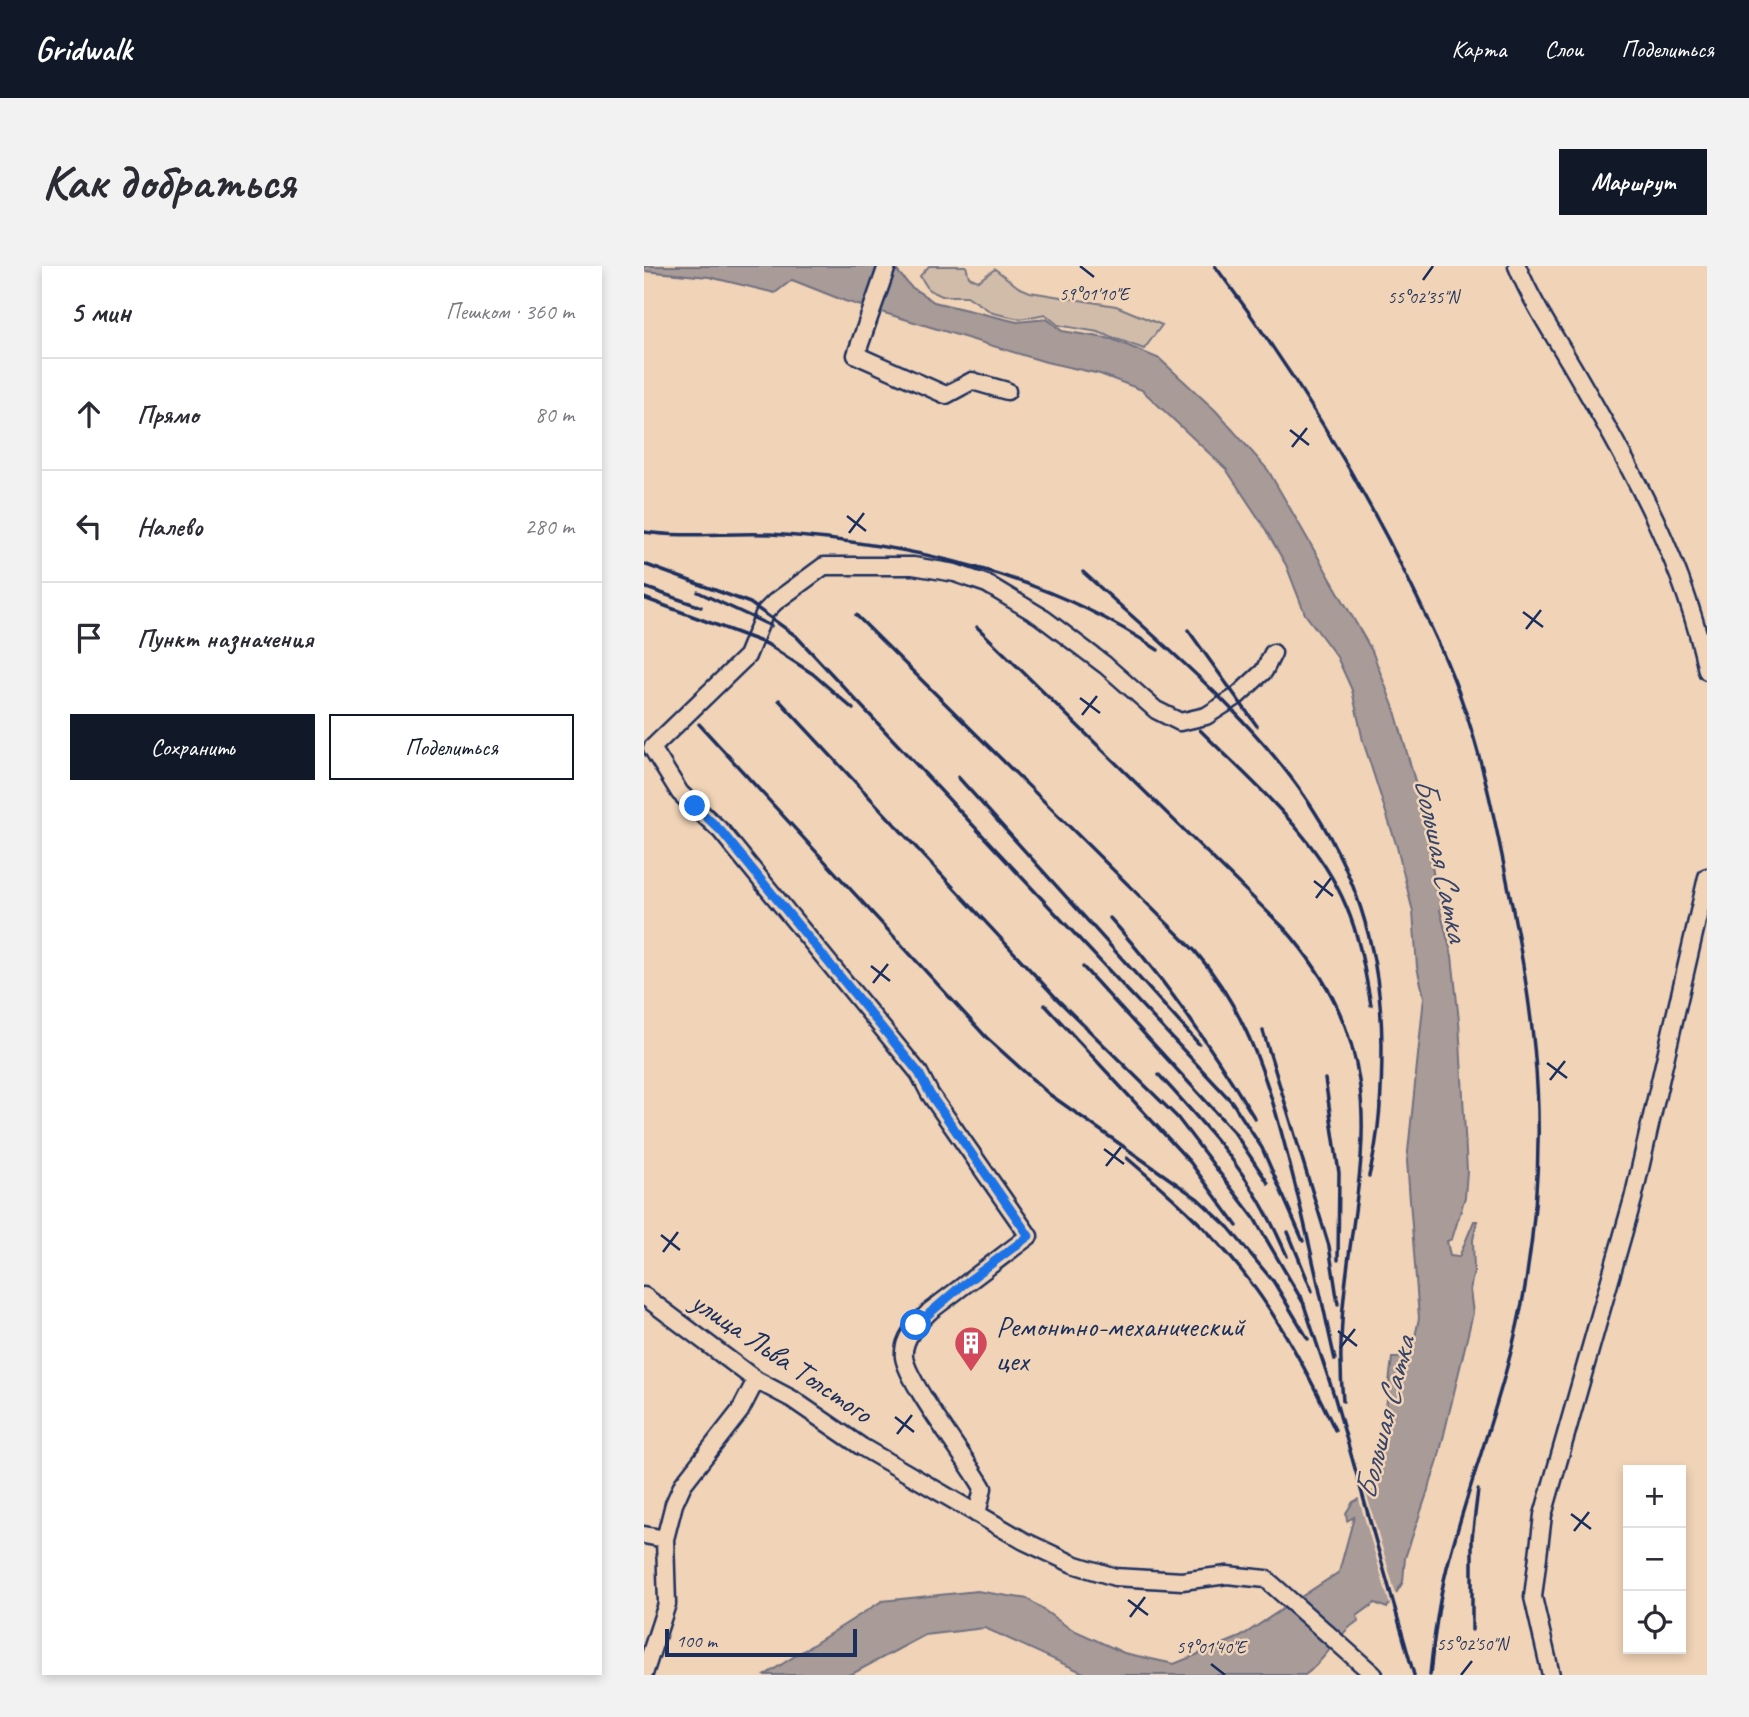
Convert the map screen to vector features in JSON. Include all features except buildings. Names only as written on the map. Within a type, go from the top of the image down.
[{"type":"street","points":[[887,266],[856,355],[946,395],[972,381],[1007,391]]},
{"type":"street","points":[[1517,266],[1629,464],[1660,528],[1682,581],[1707,671]]},
{"type":"street","points":[[977,1514],[983,1488],[915,1381],[904,1356],[905,1347],[916,1325],[930,1311],[1029,1236],[930,1094],[919,1073],[721,831],[680,793],[648,741],[747,656],[765,612],[824,566],[913,566],[955,573],[987,584],[1040,616],[1105,665],[1156,710],[1180,722],[1206,716],[1236,697],[1264,671],[1273,653]]},
{"type":"street","points":[[1551,1675],[1533,1597],[1543,1516],[1633,1199],[1707,877]]},
{"type":"street","name":"улица Льва Толстого","points":[[644,1296],[756,1380],[792,1399],[862,1447],[1035,1546],[1105,1574],[1182,1581],[1213,1576],[1250,1575],[1266,1579],[1370,1670]]},
{"type":"street","points":[[644,1674],[667,1604],[665,1539],[683,1484],[740,1411],[756,1380]]},
{"type":"street","points":[[644,1535],[665,1539]]},
{"type":"shaded area","points":[[644,266],[893,266],[910,286],[934,302],[1017,322],[1047,319],[1062,331],[1112,339],[1160,359],[1216,411],[1268,470],[1372,651],[1395,711],[1423,809],[1436,891],[1443,902],[1440,910],[1452,956],[1459,1021],[1467,1171],[1465,1197],[1452,1239],[1447,1241],[1450,1256],[1459,1257],[1474,1221],[1477,1221],[1470,1290],[1473,1313],[1437,1464],[1405,1558],[1403,1582],[1387,1608],[1375,1603],[1357,1616],[1358,1621],[1305,1675],[1088,1675],[985,1628],[925,1635],[850,1675],[765,1675],[882,1601],[977,1591],[1028,1599],[1069,1628],[1124,1653],[1174,1664],[1240,1637],[1339,1572],[1354,1517],[1347,1521],[1346,1513],[1353,1502],[1376,1490],[1392,1358],[1398,1358],[1415,1337],[1419,1318],[1407,1161],[1424,997],[1417,967],[1413,912],[1397,847],[1363,741],[1352,690],[1337,657],[1305,614],[1286,565],[1226,469],[1142,390],[1100,374],[1046,362],[845,301],[792,280],[775,293],[709,277],[644,271]]},
{"type":"shaded area","points":[[929,266],[966,266],[969,277],[978,281],[995,269],[1018,287],[1030,292],[1116,306],[1162,325],[1144,349],[1098,332],[1058,325],[1045,314],[1020,319],[993,313],[967,296],[942,296],[929,290],[920,276]]},
{"type":"pier","points":[[1366,1492],[1397,1598],[1391,1609],[1358,1496]]},
{"type":"railway","points":[[1215,266],[1295,379],[1343,457],[1387,537],[1446,660],[1465,710],[1485,780],[1521,950],[1534,1044],[1537,1090],[1537,1182],[1533,1230],[1526,1281],[1511,1351],[1446,1571],[1437,1615],[1430,1675]]},
{"type":"railway","points":[[644,532],[676,535],[771,534],[822,538],[923,554],[973,566],[1069,601],[1114,623],[1158,650]]},
{"type":"railway","points":[[644,564],[750,603],[796,636],[1232,1102],[1262,1148],[1303,1241]]},
{"type":"railway","points":[[1083,572],[1245,723],[1290,776],[1327,832],[1356,895],[1375,965],[1382,1078],[1378,1127],[1369,1176]]},
{"type":"railway","points":[[644,587],[701,607]]},
{"type":"railway","points":[[698,592],[771,626]]},
{"type":"railway","points":[[644,598],[767,644],[813,674],[853,709]]},
{"type":"railway","points":[[856,615],[1195,951],[1231,1002],[1245,1028],[1267,1084],[1298,1196],[1335,1360]]},
{"type":"railway","points":[[977,627],[1285,929],[1328,989],[1352,1047],[1361,1103],[1361,1159],[1341,1336],[1343,1401]]},
{"type":"railway","points":[[1188,630],[1257,726]]},
{"type":"railway","points":[[779,700],[1059,1001],[1177,1117],[1254,1218],[1304,1304]]},
{"type":"railway","points":[[699,724],[986,1037],[1049,1094],[1198,1199],[1229,1228],[1277,1286]]},
{"type":"railway","points":[[1200,730],[1282,812],[1318,856],[1334,881],[1355,930],[1371,1005]]},
{"type":"railway","points":[[958,777],[1199,1044]]},
{"type":"railway","points":[[1110,918],[1187,1015],[1255,1119]]},
{"type":"railway","points":[[1083,967],[1234,1132],[1268,1183]]},
{"type":"railway","points":[[1045,1005],[1190,1162],[1237,1226]]},
{"type":"railway","points":[[1263,1031],[1329,1246],[1338,1304]]},
{"type":"railway","points":[[1159,1075],[1232,1159],[1261,1203],[1287,1256]]},
{"type":"railway","points":[[1325,1079],[1339,1173],[1338,1260]]},
{"type":"railway","points":[[1127,1158],[1202,1226],[1242,1271],[1293,1348],[1335,1430]]},
{"type":"railway","points":[[1288,1232],[1312,1291]]},
{"type":"railway","points":[[1272,1279],[1308,1339]]},
{"type":"railway","points":[[1301,1296],[1334,1395],[1414,1675]]},
{"type":"railway","points":[[1472,1630],[1472,1538],[1478,1490]]},
{"type":"place","name":"Ремонтно-механический цех","points":[[971,1373]]},
{"type":"route","points":[[695,806],[721,831],[919,1073],[930,1094],[1029,1236],[960,1287],[916,1325]]},
{"type":"water label","name":"Большая Сатка","points":[[1442,859]]},
{"type":"water label","name":"Большая Сатка","points":[[1384,1418]]}]
